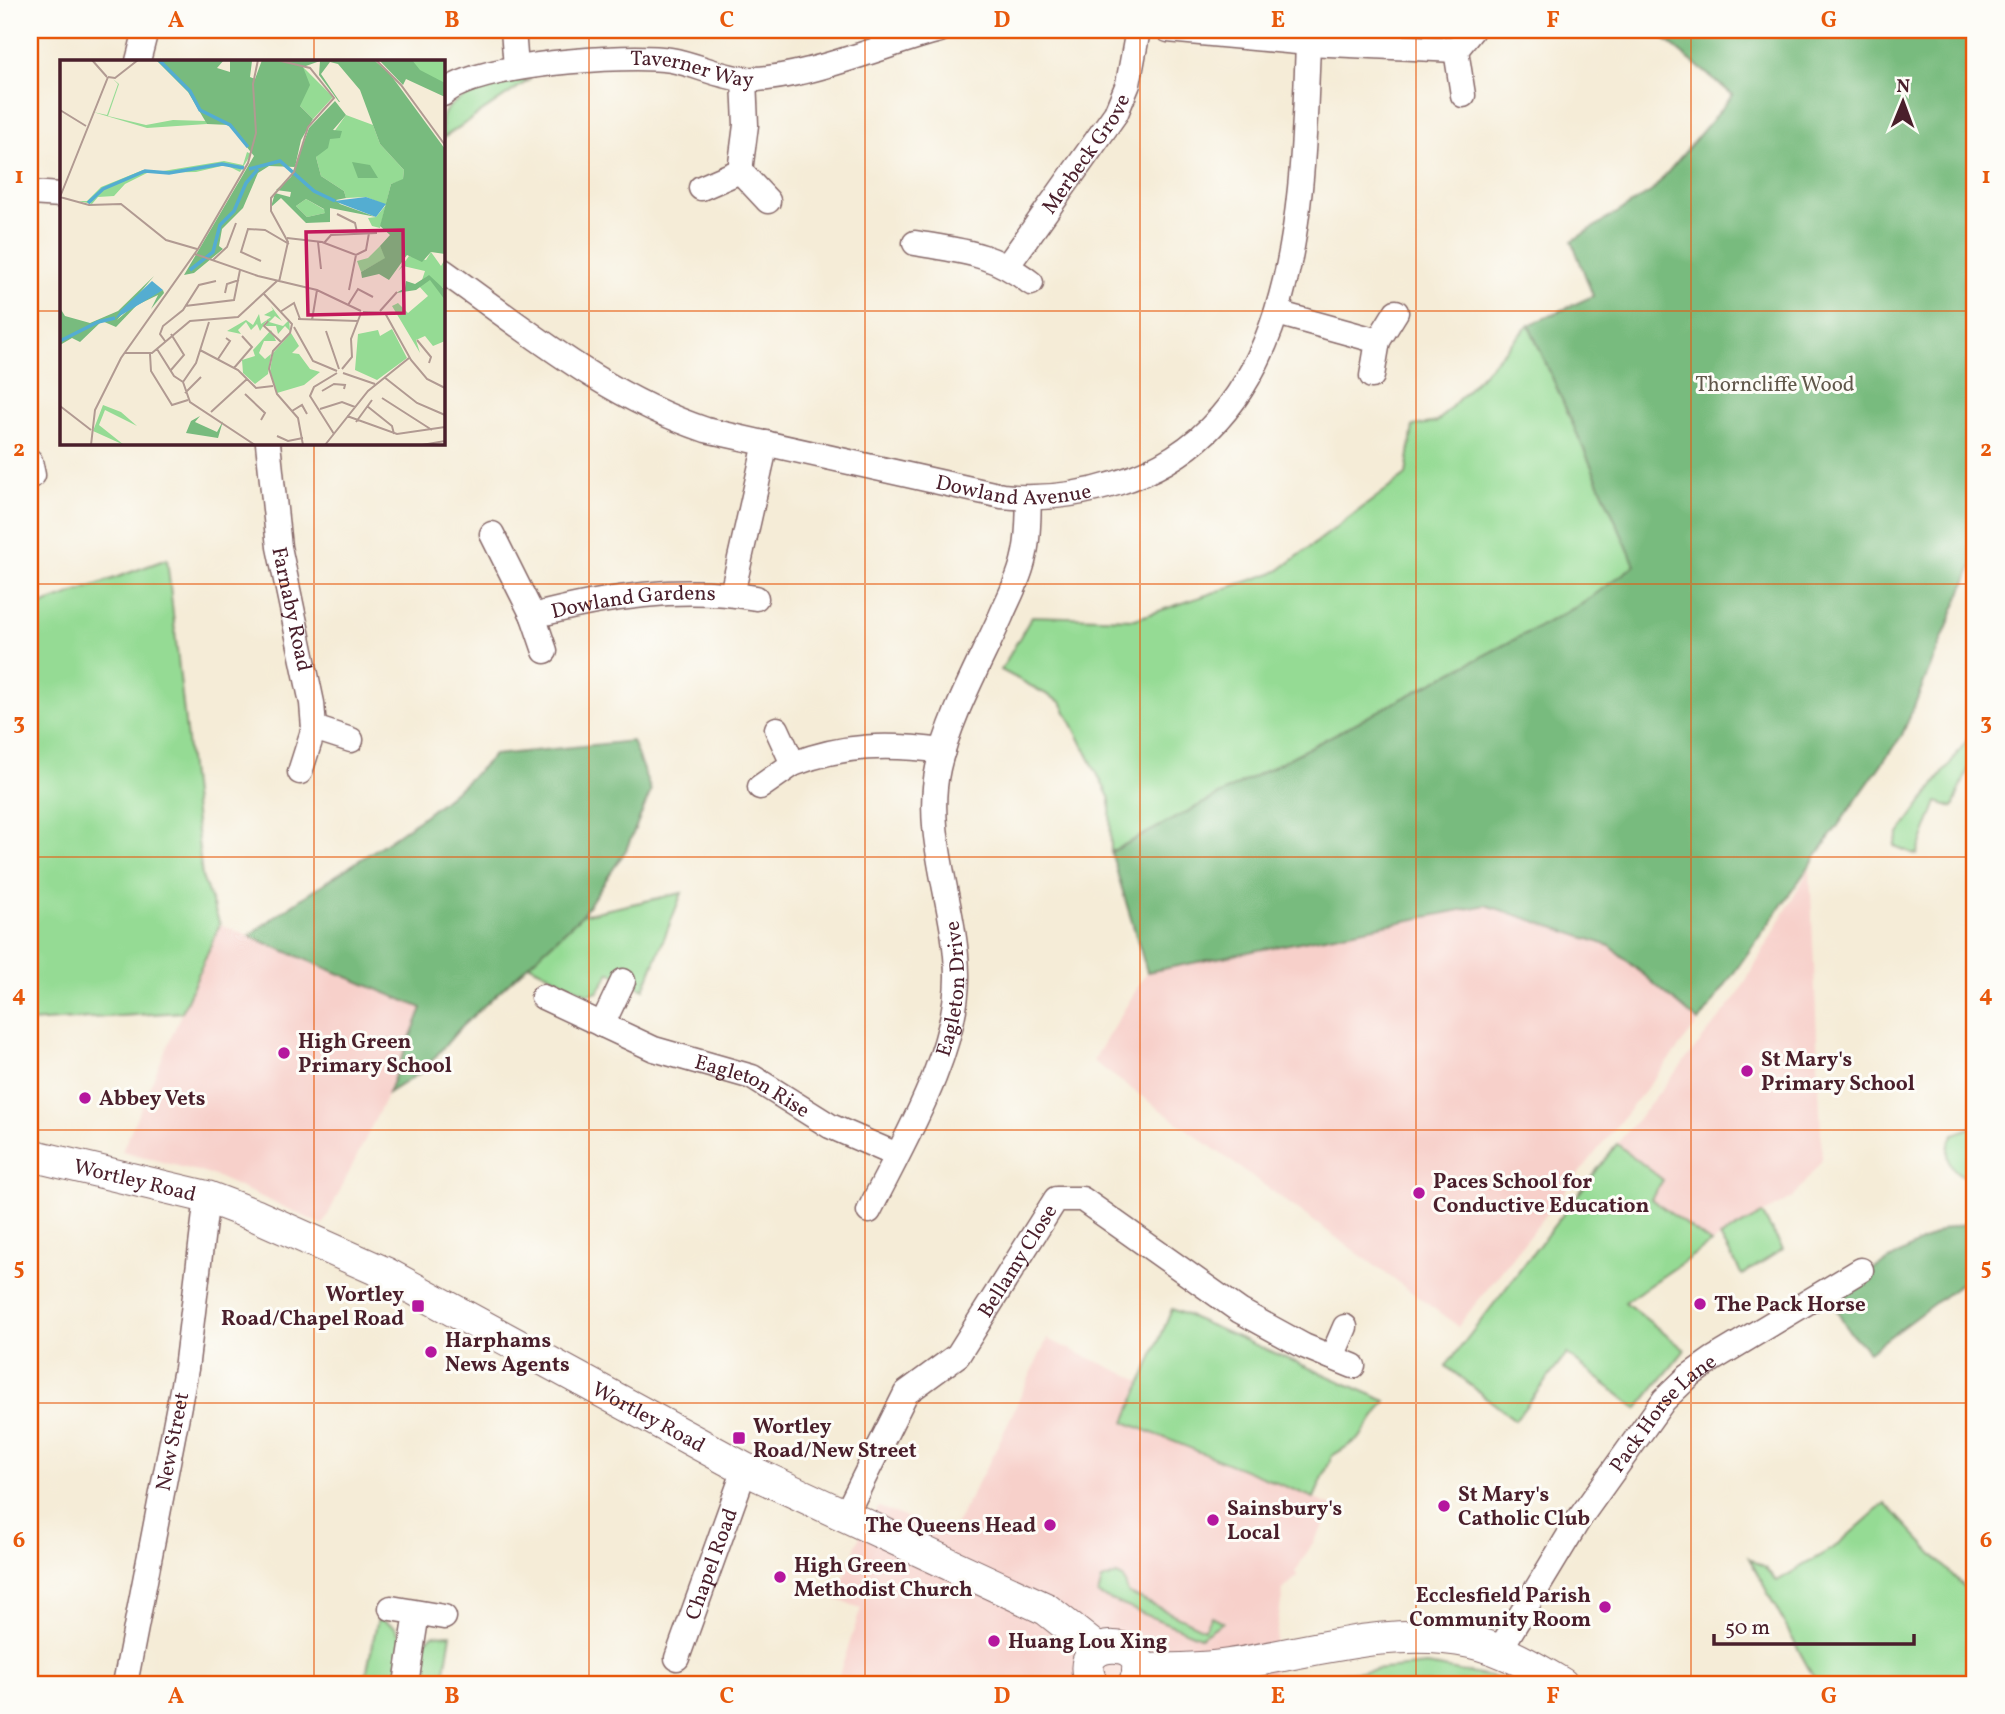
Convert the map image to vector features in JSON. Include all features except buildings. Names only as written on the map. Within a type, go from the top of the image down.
[{"type":"street","points":[[138,60],[146,30]]},
{"type":"street","points":[[513,30],[516,67]]},
{"type":"street","name":"Taverner Way","points":[[444,93],[463,81],[516,67],[634,59],[670,60],[744,79],[828,64],[940,30]]},
{"type":"street","name":"Merbeck Grove","points":[[1009,265],[1116,113],[1128,84],[1138,30]]},
{"type":"street","points":[[1168,30],[1308,43],[1456,50]]},
{"type":"street","points":[[1464,95],[1456,50],[1472,30]]},
{"type":"street","name":"Dowland Avenue","points":[[444,272],[589,376],[664,416],[706,430],[975,492],[1029,499],[1098,489],[1145,475],[1181,456],[1209,430],[1235,397],[1260,353],[1278,313],[1290,268],[1303,177],[1308,43]]},
{"type":"street","points":[[740,171],[746,125],[744,79]]},
{"type":"street","points":[[701,188],[740,171]]},
{"type":"street","points":[[740,171],[768,201]]},
{"type":"street","points":[[30,193],[60,195]]},
{"type":"street","points":[[915,243],[968,252],[1009,265],[1031,283]]},
{"type":"street","points":[[1372,376],[1378,341],[1396,312]]},
{"type":"street","points":[[1278,313],[1378,341]]},
{"type":"street","name":"Dowland Gardens","points":[[533,616],[591,601],[646,593],[744,596],[766,443]]},
{"type":"street","name":"Farnaby Road","points":[[268,444],[279,547],[304,661],[314,728],[300,772]]},
{"type":"street","name":"Eagleton Drive","points":[[869,1211],[928,1087],[946,1039],[955,1004],[955,939],[944,891],[934,801],[943,751],[1024,560],[1029,499]]},
{"type":"street","name":"Dowland Gardens","points":[[492,534],[533,616],[545,651]]},
{"type":"street","points":[[314,728],[351,740]]},
{"type":"street","points":[[777,729],[793,764]]},
{"type":"street","points":[[761,788],[793,764],[818,754],[859,746],[897,745],[943,751]]},
{"type":"street","points":[[602,1025],[623,982]]},
{"type":"street","name":"Eagleton Rise","points":[[543,996],[654,1049],[752,1077],[830,1126],[897,1155]]},
{"type":"street","name":"Wortley Road","points":[[30,1155],[207,1197],[385,1273],[745,1469],[1046,1609],[1098,1650]]},
{"type":"street","name":"New Street","points":[[125,1684],[186,1369],[207,1197]]},
{"type":"street","name":"Bellamy Close","points":[[845,1516],[906,1393],[958,1355],[1056,1199],[1082,1199],[1240,1311],[1343,1362],[1345,1327]]},
{"type":"street","name":"Pack Horse Lane","points":[[1499,1651],[1578,1519],[1664,1401],[1689,1376],[1713,1359],[1861,1270]]},
{"type":"street","name":"Chapel Road","points":[[677,1658],[745,1469]]},
{"type":"street","points":[[391,1608],[444,1617]]},
{"type":"street","points":[[406,1684],[417,1613]]},
{"type":"street","points":[[1092,1684],[1088,1671],[1089,1663],[1098,1650],[1121,1646],[1134,1656],[1136,1677],[1227,1665],[1350,1642],[1402,1638],[1459,1640],[1499,1651],[1562,1684]]},
{"type":"shaded area","name":"St Mary's Primary School","points":[[1810,868],[1822,1160],[1793,1197],[1711,1243],[1650,1198],[1663,1180],[1617,1144],[1736,998]]},
{"type":"shaded area","name":"Paces School for Conductive Education","points":[[1486,905],[1610,946],[1699,1022],[1458,1326],[1093,1061],[1147,972]]},
{"type":"shaded area","name":"High Green Primary School","points":[[220,924],[422,1008],[388,1093],[323,1225],[215,1176],[122,1151]]},
{"type":"shaded area","points":[[1047,1339],[1141,1381],[1125,1422],[1335,1507],[1295,1572],[1298,1576],[1283,1589],[1273,1657],[1274,1684],[836,1684],[861,1608],[835,1599],[861,1533],[879,1507],[950,1535],[995,1451]]},
{"type":"green space","name":"Thorncliffe Wood","points":[[1653,30],[1975,30],[1975,560],[1902,735],[1699,1022],[1610,946],[1486,905],[1147,972],[1111,852],[1582,604],[1635,565],[1529,325],[1593,296],[1572,241],[1652,191],[1733,95]]},
{"type":"green space","points":[[529,80],[444,137],[444,114],[447,109],[464,97],[498,85]]},
{"type":"green space","points":[[1529,325],[1636,565],[1582,604],[1111,852],[1110,799],[1061,702],[1001,670],[1032,616],[1135,619],[1278,571],[1406,475],[1413,426],[1437,422]]},
{"type":"green space","points":[[167,559],[202,877],[220,924],[182,1012],[30,1022],[30,609]]},
{"type":"green space","points":[[1975,729],[1975,751],[1953,807],[1937,802],[1917,855],[1894,846],[1899,834]]},
{"type":"green space","points":[[632,741],[651,791],[626,850],[582,915],[461,1027],[423,1071],[388,1093],[422,1008],[249,936],[437,806],[494,755]]},
{"type":"green space","points":[[682,893],[644,989],[610,972],[598,992],[587,994],[528,964],[582,915]]},
{"type":"green space","points":[[1975,1126],[1975,1178],[1959,1174],[1954,1169],[1950,1163],[1948,1149],[1954,1134]]},
{"type":"green space","points":[[1617,1144],[1663,1180],[1651,1199],[1711,1243],[1625,1302],[1685,1350],[1637,1409],[1567,1354],[1515,1420],[1446,1366]]},
{"type":"green space","points":[[1762,1214],[1783,1249],[1742,1275],[1720,1237]]},
{"type":"green space","points":[[1975,1221],[1975,1285],[1967,1279],[1869,1352],[1849,1331],[1828,1295],[1944,1229]]},
{"type":"green space","points":[[1172,1309],[1386,1401],[1359,1439],[1332,1456],[1314,1498],[1125,1422]]},
{"type":"green space","points":[[1885,1503],[1975,1599],[1975,1684],[1817,1684],[1749,1558],[1765,1568],[1777,1581],[1836,1546]]},
{"type":"green space","points":[[1117,1575],[1123,1578],[1128,1593],[1204,1629],[1211,1616],[1223,1622],[1200,1637],[1098,1595],[1102,1580]]},
{"type":"green space","points":[[378,1618],[394,1626],[400,1636],[424,1641],[433,1635],[451,1634],[443,1684],[364,1684]]},
{"type":"green space","points":[[1427,1665],[1502,1679],[1512,1684],[1305,1684],[1307,1676]]},
{"type":"place","name":"High Green Primary School","points":[[284,1053]]},
{"type":"place","name":"St Mary's Primary School","points":[[1747,1071]]},
{"type":"place","name":"Abbey Vets","points":[[85,1098]]},
{"type":"place","name":"Paces School for Conductive Education","points":[[1419,1193]]},
{"type":"place","name":"The Pack Horse","points":[[1700,1304]]},
{"type":"place","name":"Wortley Road/Chapel Road","points":[[418,1306]]},
{"type":"place","name":"Harphams News Agents","points":[[431,1352]]},
{"type":"place","name":"Wortley Road/New Street","points":[[739,1438]]},
{"type":"place","name":"St Mary's Catholic Club","points":[[1444,1506]]},
{"type":"place","name":"Sainsbury's Local","points":[[1213,1520]]},
{"type":"place","name":"The Queens Head","points":[[1050,1525]]},
{"type":"place","name":"High Green Methodist Church","points":[[780,1577]]},
{"type":"place","name":"Ecclesfield Parish Community Room","points":[[1605,1607]]},
{"type":"place","name":"Huang Lou Xing","points":[[994,1641]]}]
